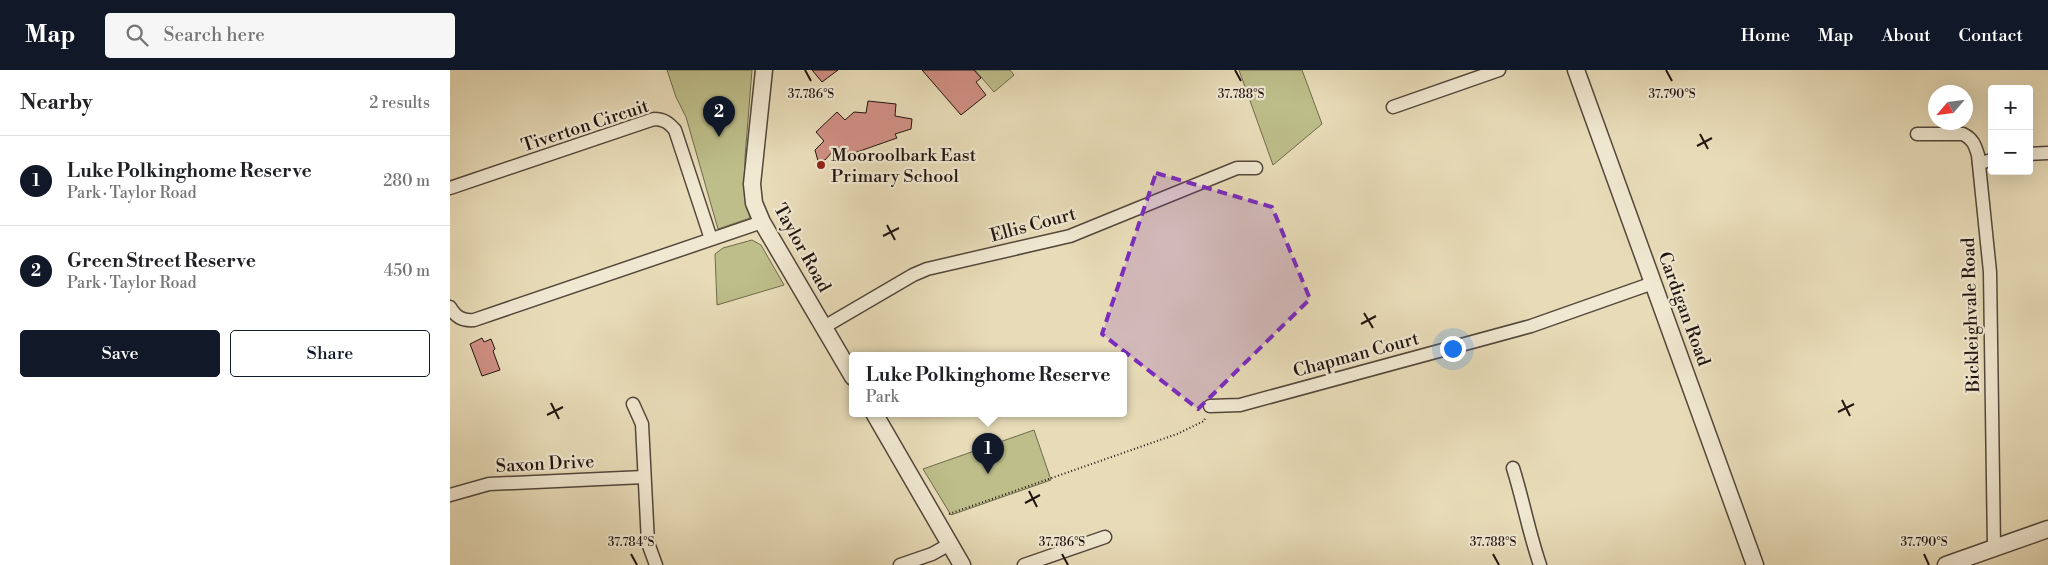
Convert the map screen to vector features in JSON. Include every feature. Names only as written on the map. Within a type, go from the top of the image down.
[{"type":"street","name":"Taylor Road","points":[[764,70],[752,184],[754,203],[762,222],[849,370]]},
{"type":"street","points":[[1393,107],[1499,70]]},
{"type":"street","name":"Cardigan Road","points":[[1576,70],[1755,564]]},
{"type":"street","name":"Tiverton Circuit","points":[[450,188],[654,119],[662,119],[675,130],[711,239]]},
{"type":"street","name":"Bickleighvale Road","points":[[1917,134],[1963,134],[1970,137],[1986,162],[1990,272],[1994,548]]},
{"type":"street","points":[[2033,154],[2048,153]]},
{"type":"street","name":"Ellis Court","points":[[824,327],[913,275],[927,269],[1070,236],[1237,168],[1256,168]]},
{"type":"street","points":[[450,307],[459,318],[474,320],[762,222]]},
{"type":"street","name":"Chapman Court","points":[[1210,406],[1240,404],[1522,328],[1653,283]]},
{"type":"street","points":[[633,404],[642,424],[648,542],[656,565]]},
{"type":"street","points":[[876,417],[962,565]]},
{"type":"street","points":[[1513,468],[1522,496],[1529,532],[1540,565]]},
{"type":"street","name":"Saxon Drive","points":[[450,496],[488,484],[644,477]]},
{"type":"street","points":[[1946,565],[2048,529]]},
{"type":"street","points":[[1024,565],[1105,537]]},
{"type":"street","points":[[900,565],[932,554],[950,544]]},
{"type":"path","points":[[946,515],[1177,434],[1204,421],[1210,406]]},
{"type":"highlighted area","points":[[1156,173],[1272,207],[1310,299],[1198,409],[1102,334]]},
{"type":"green space","points":[[667,70],[752,70],[745,157],[745,199],[750,218],[718,229],[686,117],[676,97]]},
{"type":"green space","points":[[975,70],[1010,70],[1014,75],[994,92]]},
{"type":"green space","points":[[1239,70],[1302,70],[1322,124],[1273,165]]},
{"type":"green space","points":[[752,240],[761,245],[784,285],[717,305],[715,254],[723,248]]},
{"type":"green space","points":[[1034,430],[1051,480],[951,515],[923,469]]},
{"type":"building","points":[[812,70],[838,70],[822,82]]},
{"type":"building","points":[[922,70],[974,70],[981,78],[976,82],[986,95],[961,115]]},
{"type":"building","points":[[868,101],[896,104],[895,116],[912,119],[911,129],[895,134],[897,138],[837,159],[834,150],[825,160],[818,161],[815,150],[824,141],[816,132],[837,112],[845,120],[854,112],[866,113]]},
{"type":"building","points":[[482,338],[484,342],[491,339],[500,370],[482,376],[470,344]]},
{"type":"place","name":"Green Street Reserve","points":[[719,137]]},
{"type":"place","name":"Mooroolbark East Primary School","points":[[821,165]]},
{"type":"place","name":"Luke Polkinghome Reserve","points":[[988,474]]}]
